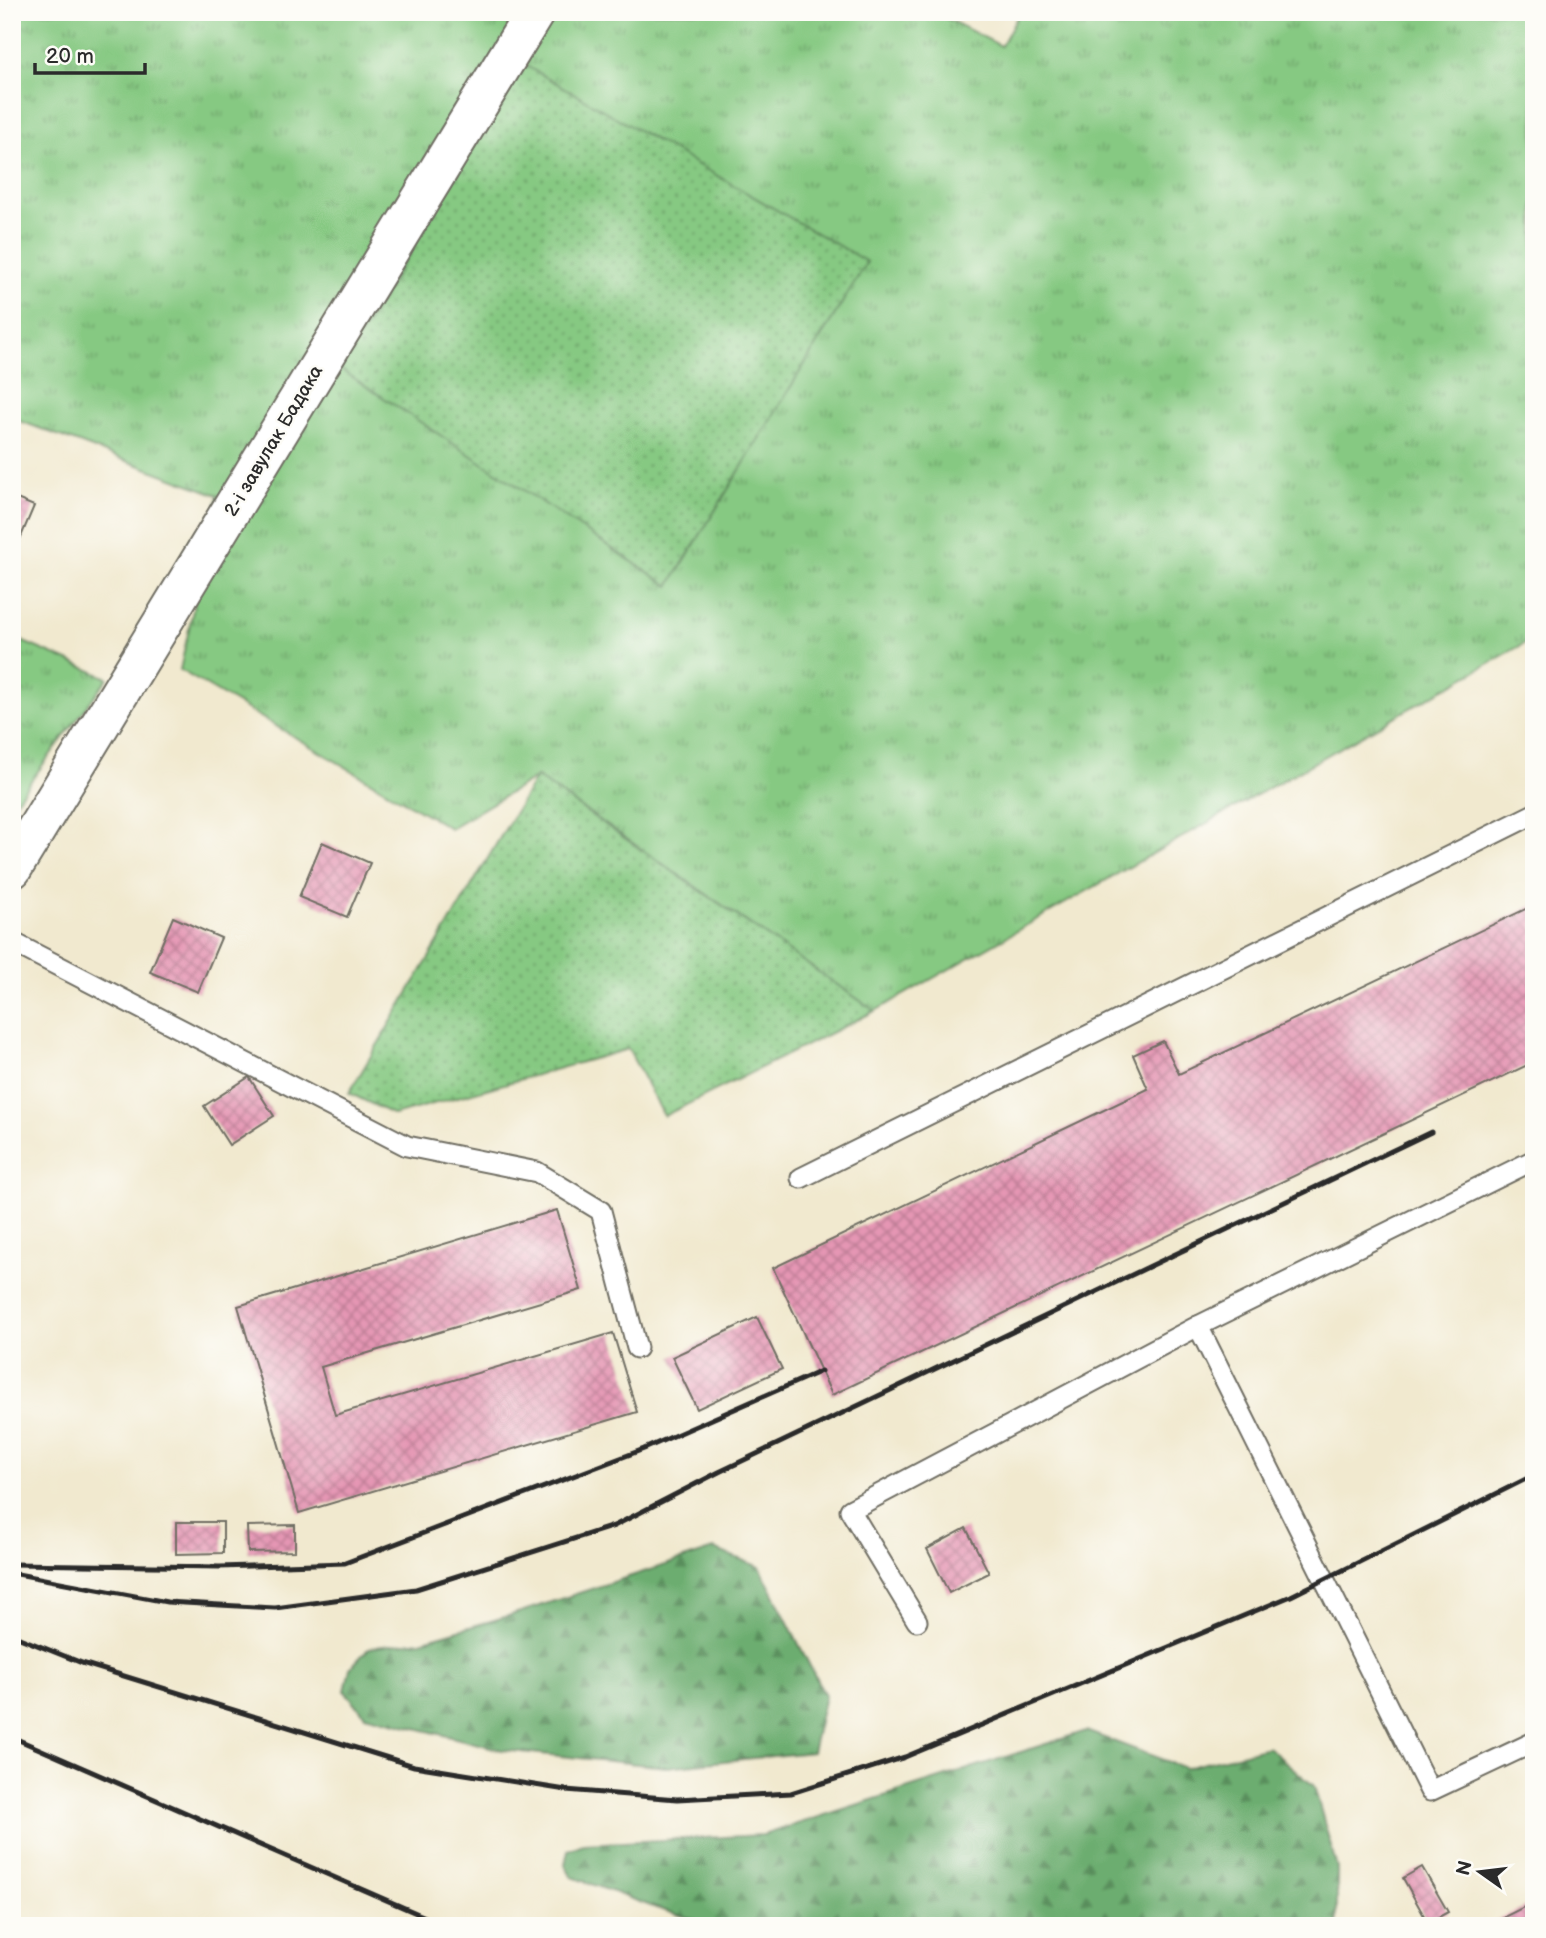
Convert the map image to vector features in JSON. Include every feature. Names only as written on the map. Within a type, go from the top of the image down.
[{"type":"street","name":"2-і завулак Бадака","points":[[12,869],[535,12]]},
{"type":"lane","points":[[801,1178],[1534,814]]},
{"type":"lane","points":[[12,942],[407,1146],[537,1172],[601,1211],[637,1348]]},
{"type":"lane","points":[[917,1621],[850,1510],[1198,1326],[1534,1160]]},
{"type":"lane","points":[[1198,1326],[1430,1791],[1534,1742]]},
{"type":"path","points":[[12,1921],[22,1926]]},
{"type":"green space","points":[[12,12],[934,12],[1001,46],[1020,12],[1534,12],[1534,638],[875,1011],[537,777],[450,828],[180,670],[218,495],[12,418]]},
{"type":"green space","points":[[523,64],[867,262],[669,586],[340,369]]},
{"type":"green space","points":[[12,637],[108,678],[12,806]]},
{"type":"green space","points":[[536,777],[875,1011],[664,1116],[628,1049],[394,1115],[349,1093]]},
{"type":"green space","points":[[714,1549],[760,1567],[825,1696],[812,1752],[666,1767],[502,1750],[365,1715],[345,1691],[350,1668],[369,1648],[420,1641],[505,1617]]},
{"type":"green space","points":[[1086,1731],[1185,1768],[1268,1747],[1314,1786],[1337,1868],[1337,1926],[715,1926],[572,1877],[565,1864],[568,1850],[583,1844],[763,1835]]},
{"type":"building","points":[[12,497],[34,506],[12,558]]},
{"type":"building","points":[[322,842],[370,863],[347,917],[299,897]]},
{"type":"building","points":[[1534,905],[1534,1062],[832,1395],[773,1268],[1148,1089],[1133,1055],[1163,1041],[1179,1074]]},
{"type":"building","points":[[173,917],[221,938],[198,992],[150,972]]},
{"type":"building","points":[[249,1077],[274,1116],[229,1145],[204,1106]]},
{"type":"building","points":[[557,1210],[581,1290],[321,1367],[335,1415],[613,1333],[637,1412],[299,1513],[238,1306]]},
{"type":"building","points":[[757,1317],[782,1369],[697,1409],[672,1357]]},
{"type":"building","points":[[176,1522],[223,1522],[223,1553],[176,1554]]},
{"type":"building","points":[[295,1525],[295,1551],[248,1552],[247,1526]]},
{"type":"building","points":[[966,1528],[989,1573],[949,1593],[927,1549]]},
{"type":"building","points":[[1422,1867],[1448,1912],[1428,1923],[1403,1878]]},
{"type":"building","points":[[1534,1902],[1534,1926],[1493,1926],[1492,1923]]},
{"type":"railway","points":[[12,1573],[167,1602],[275,1608],[416,1589],[614,1526],[719,1472],[1431,1132]]},
{"type":"railway","points":[[12,1564],[220,1567],[345,1563],[644,1449],[821,1371]]},
{"type":"railway","points":[[12,1635],[82,1663],[414,1766],[566,1790],[677,1799],[791,1793],[905,1757],[1291,1596],[1534,1475]]},
{"type":"railway","points":[[12,1737],[446,1926]]}]
